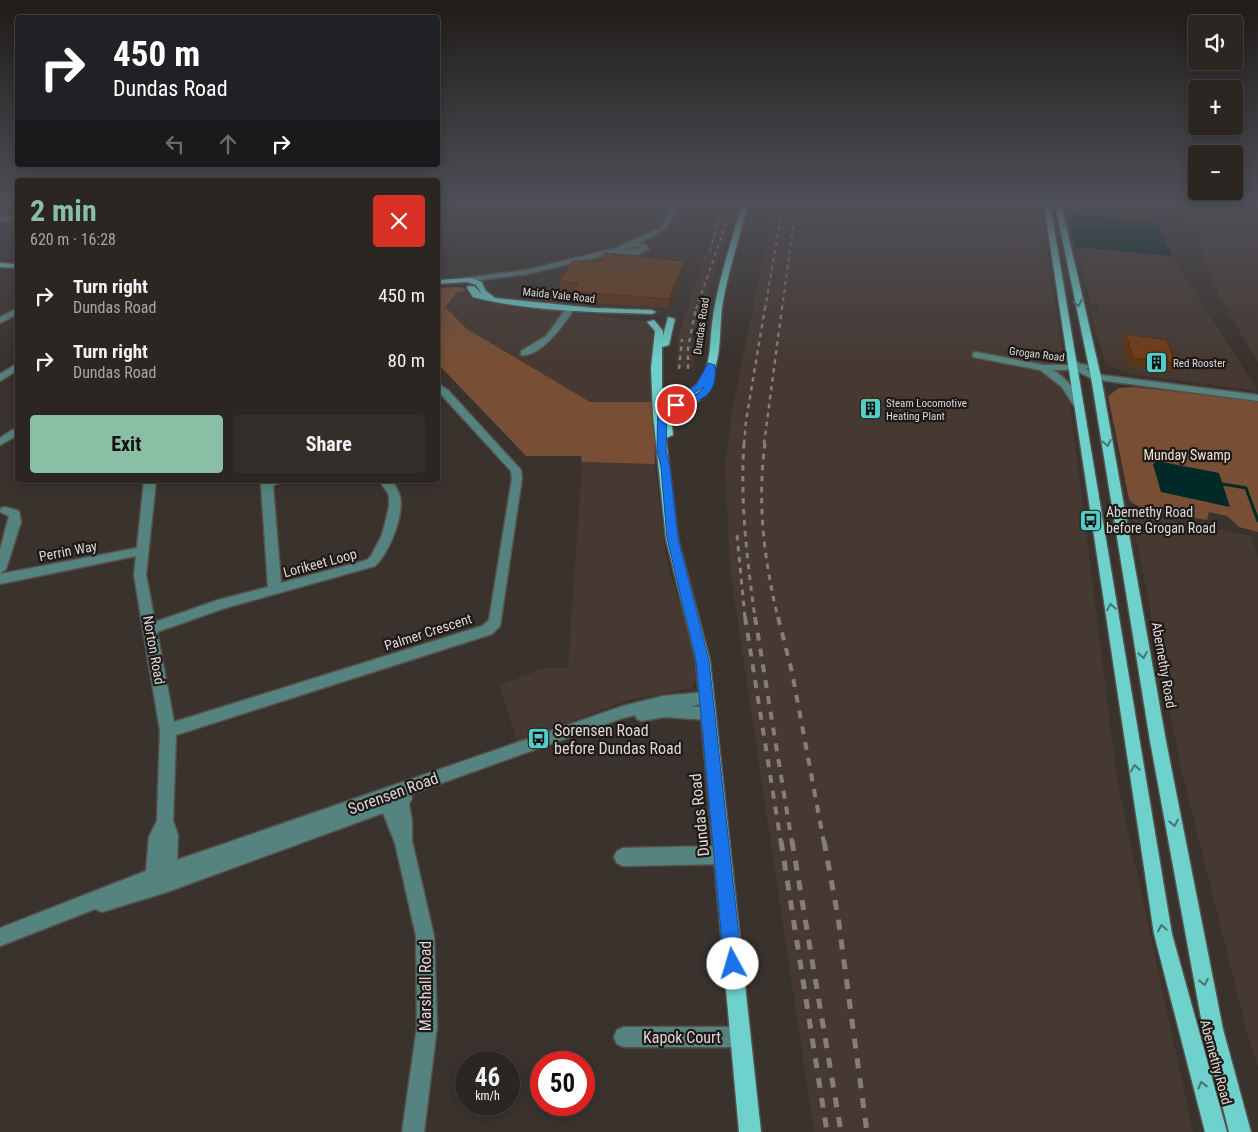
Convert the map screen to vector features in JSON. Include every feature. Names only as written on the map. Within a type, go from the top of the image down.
[{"type":"main road","name":"Dundas Road","points":[[663,402],[695,400],[709,388],[713,374],[711,365],[719,300],[731,257]]},
{"type":"main road","name":"Abernethy Road","points":[[1055,257],[1070,349],[1076,370],[1079,407],[1163,934],[1216,1132]]},
{"type":"main road","name":"Abernethy Road","points":[[1070,257],[1092,359],[1160,750],[1214,1029],[1240,1132]]},
{"type":"main road","points":[[0,265],[15,266]]},
{"type":"main road","points":[[440,284],[473,283]]},
{"type":"main road","name":"Maida Vale Road","points":[[473,283],[474,294],[479,296],[610,312],[662,323],[671,319]]},
{"type":"main road","name":"Maida Vale Road","points":[[610,312],[659,312]]},
{"type":"main road","points":[[659,312],[670,315],[671,319],[663,337],[659,329],[649,321],[647,315],[659,312]]},
{"type":"main road","name":"Dundas Road","points":[[663,337],[662,450],[666,467],[672,538],[701,654],[750,1132]]},
{"type":"main road","name":"Dundas Road","points":[[663,402],[700,387],[711,365]]},
{"type":"main road","name":"Dundas Road","points":[[663,402],[669,451],[666,467]]},
{"type":"street","points":[[473,283],[594,257]]},
{"type":"street","points":[[473,283],[609,257]]},
{"type":"street","points":[[524,353],[549,338],[571,308]]},
{"type":"street","points":[[0,321],[15,312]]},
{"type":"street","name":"Grogan Road","points":[[1070,349],[1070,354],[1065,359],[1048,364],[976,356],[1032,366],[1076,370],[1088,366],[1092,359]]},
{"type":"street","points":[[1032,366],[1057,376],[1064,382],[1079,407]]},
{"type":"street","points":[[1,376],[15,368]]},
{"type":"street","points":[[1076,370],[1096,382],[1195,390]]},
{"type":"street","points":[[1096,382],[1099,389],[1106,384],[1153,385]]},
{"type":"street","points":[[1096,382],[1153,385],[1258,398]]},
{"type":"street","name":"Palmer Crescent","points":[[168,732],[487,630],[495,622],[517,478],[516,470],[440,388]]},
{"type":"street","points":[[0,430],[15,432]]},
{"type":"street","points":[[0,442],[15,433]]},
{"type":"street","name":"Norton Road","points":[[150,483],[140,575],[168,732],[165,821],[158,837],[161,880]]},
{"type":"street","name":"Lorikeet Loop","points":[[270,483],[267,484],[275,590]]},
{"type":"street","name":"Lorikeet Loop","points":[[150,629],[223,604],[367,566],[382,551],[395,506],[393,493],[387,483]]},
{"type":"street","points":[[0,569],[16,522],[15,514],[5,511]]},
{"type":"street","name":"Perrin Way","points":[[0,579],[141,552]]},
{"type":"street","name":"Sorensen Road","points":[[0,937],[85,906],[109,903],[161,880],[393,798],[646,712],[707,706]]},
{"type":"street","name":"Marshall Road","points":[[393,798],[394,824],[403,841],[425,936],[427,1027],[413,1132]]},
{"type":"street","points":[[623,857],[722,855]]},
{"type":"street","name":"Kapok Court","points":[[624,1037],[741,1037]]},
{"type":"shaded area","points":[[704,257],[719,257],[692,338],[694,368],[677,367],[678,337]]},
{"type":"shaded area","points":[[763,257],[1048,257],[1067,381],[1118,784],[1193,1132],[814,1132],[730,571],[725,469],[732,411]]},
{"type":"shaded area","points":[[1079,257],[1173,257],[1258,391],[1130,374],[1106,364],[1093,326],[1091,312],[1099,313],[1097,305],[1091,303]]},
{"type":"shaded area","points":[[1204,257],[1258,257],[1258,363],[1219,296]]},
{"type":"shaded area","points":[[466,291],[473,298],[483,300],[645,322],[652,330],[654,402],[590,402],[467,329],[445,307],[457,292]]},
{"type":"shaded area","points":[[582,462],[655,464],[666,559],[689,632],[697,678],[692,688],[628,700],[517,742],[499,686],[543,668],[568,668]]},
{"type":"shaded area","points":[[1131,512],[1251,536],[1258,557],[1258,1067],[1250,1045],[1181,769]]},
{"type":"green space","points":[[461,287],[466,291],[457,292],[445,307],[467,329],[590,402],[654,402],[655,464],[582,462],[581,456],[526,456],[440,366],[440,288]]},
{"type":"green space","name":"Munday Swamp","points":[[1134,387],[1258,401],[1258,532],[1239,527],[1227,516],[1209,512],[1207,520],[1165,514],[1143,508],[1129,499],[1108,396],[1119,388]]},
{"type":"water","points":[[1157,461],[1219,473],[1230,507],[1161,492],[1153,464]]},
{"type":"building","points":[[603,257],[643,257],[684,261],[669,299],[579,292],[574,290],[578,283],[559,281],[573,261],[601,261]]},
{"type":"building","points":[[1126,334],[1167,340],[1175,363],[1133,358]]},
{"type":"building","points":[[866,395],[881,398],[876,412],[861,409]]},
{"type":"waterway","points":[[1223,484],[1246,488],[1258,521]]},
{"type":"railway","points":[[696,309],[714,257]]},
{"type":"railway","points":[[765,309],[774,257]]},
{"type":"railway","points":[[782,309],[789,257]]},
{"type":"railway","points":[[688,369],[688,348],[696,308]]},
{"type":"railway","points":[[744,444],[746,421],[765,308]]},
{"type":"railway","points":[[764,444],[782,308]]},
{"type":"railway","points":[[679,369],[682,339]]},
{"type":"railway","points":[[744,443],[744,509],[755,618]]},
{"type":"railway","points":[[765,443],[762,488],[763,531],[769,575],[778,618]]},
{"type":"railway","points":[[737,535],[745,618]]},
{"type":"railway","points":[[745,617],[781,843]]},
{"type":"railway","points":[[755,617],[792,843]]},
{"type":"railway","points":[[778,617],[792,672],[824,843]]},
{"type":"railway","points":[[781,841],[827,1132]]},
{"type":"railway","points":[[792,841],[841,1132]]},
{"type":"railway","points":[[824,841],[838,917],[867,1132]]},
{"type":"place","name":"Red Rooster","points":[[1157,363]]},
{"type":"place","name":"Steam Locomotive Heating Plant","points":[[870,409]]},
{"type":"place","name":"Abernethy Road before Grogan Road","points":[[1090,520]]},
{"type":"place","name":"Sorensen Road before Dundas Road","points":[[538,739]]},
{"type":"route","points":[[676,405],[695,400],[706,392],[713,374],[711,365],[700,387],[688,394],[662,401],[662,450],[666,467],[672,538],[703,661],[733,964]]}]
